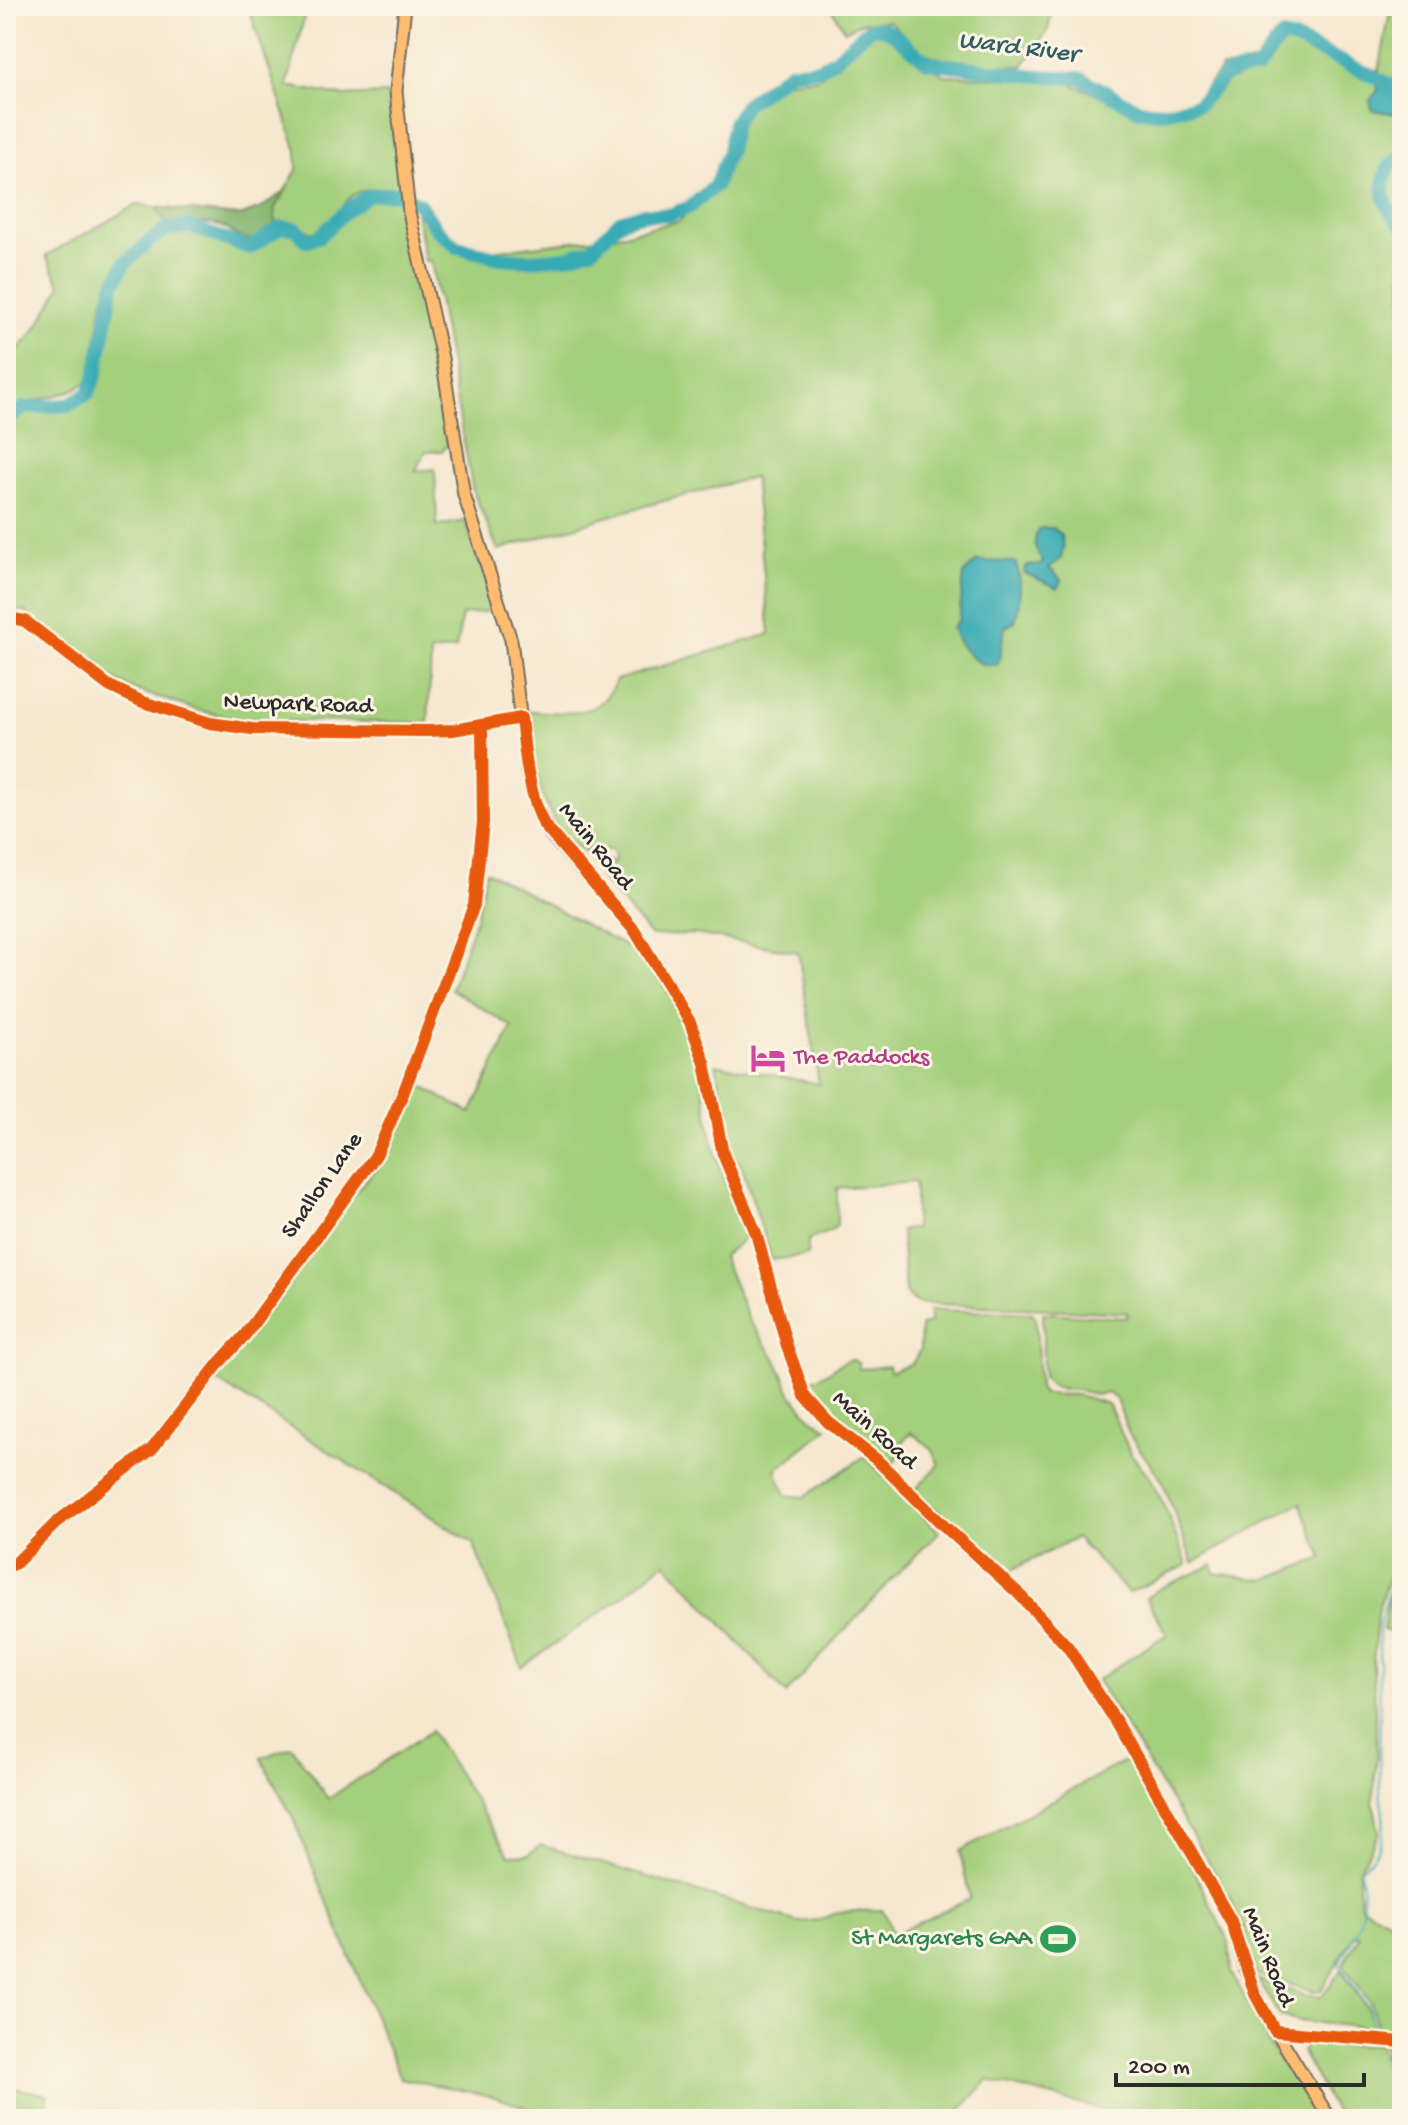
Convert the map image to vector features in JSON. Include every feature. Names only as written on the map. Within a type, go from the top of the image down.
[{"type":"main road","name":"Main Road","points":[[405,6],[396,91],[409,212],[442,358],[464,495],[511,640],[527,772],[544,825],[635,931],[690,1022],[705,1063],[723,1154],[756,1233],[787,1346],[805,1396],[828,1422],[877,1460],[1017,1592],[1068,1647],[1117,1723],[1231,1921],[1255,1994],[1330,2119]]},
{"type":"main road","name":"Newpark Road","points":[[6,617],[25,621],[109,686],[143,702],[210,723],[252,729],[427,731],[482,726],[521,718]]},
{"type":"street","name":"Shallon Lane","points":[[6,1568],[16,1563],[57,1522],[152,1449],[245,1335],[376,1155],[404,1091],[474,905],[483,822],[482,726]]},
{"type":"street","points":[[1275,2031],[1402,2042]]},
{"type":"green space","points":[[244,6],[307,6],[287,86],[341,96],[387,94],[402,187],[356,193],[340,214],[328,221],[319,232],[309,232],[301,225],[276,225],[274,209],[297,170],[297,151],[251,15]]},
{"type":"green space","points":[[830,6],[1053,6],[1048,30],[1023,66],[971,64],[933,56],[913,45],[889,21],[863,22],[845,31]]},
{"type":"green space","points":[[1391,6],[1402,6],[1402,1344],[1396,1363],[1402,1373],[1402,1536],[1377,1613],[1373,1664],[1377,1754],[1373,1801],[1379,1833],[1359,1870],[1358,1887],[1361,1906],[1402,1927],[1402,2031],[1378,2028],[1369,2001],[1343,1965],[1359,1936],[1355,1934],[1321,1990],[1315,1992],[1255,1974],[1245,1931],[1227,1892],[1097,1680],[1167,1634],[1146,1598],[1159,1589],[1213,1565],[1215,1573],[1264,1580],[1323,1558],[1300,1503],[1193,1563],[1162,1480],[1130,1436],[1116,1399],[1108,1393],[1094,1395],[1059,1388],[1043,1376],[1043,1313],[1126,1318],[1128,1313],[918,1303],[910,1299],[905,1292],[901,1230],[915,1229],[915,1182],[837,1188],[837,1225],[831,1231],[808,1240],[808,1255],[772,1260],[741,1164],[734,1157],[716,1064],[819,1084],[798,952],[695,934],[651,936],[600,877],[598,866],[605,860],[612,864],[614,857],[611,849],[585,853],[557,825],[541,790],[536,770],[530,711],[569,713],[592,708],[609,693],[616,680],[770,634],[754,477],[626,511],[498,550],[473,491],[431,261],[425,261],[414,200],[419,201],[440,234],[455,245],[475,253],[614,236],[679,221],[715,186],[741,112],[782,82],[819,78],[879,22],[944,75],[1065,82],[1147,114],[1192,104],[1222,68],[1261,66],[1282,41],[1379,71]]},
{"type":"green space","points":[[286,190],[274,209],[276,225],[263,231],[256,240],[242,238],[214,225],[168,225],[155,207],[239,216],[261,208]]},
{"type":"green space","points":[[396,194],[402,198],[432,333],[449,444],[442,451],[426,451],[415,471],[435,469],[437,526],[465,521],[497,610],[462,615],[456,649],[431,652],[428,723],[242,720],[197,710],[130,688],[101,671],[24,611],[6,609],[6,417],[27,408],[76,401],[96,387],[103,371],[115,296],[135,259],[156,240],[176,231],[196,231],[241,246],[255,244],[284,231],[308,238],[321,233],[348,212],[353,201],[365,195]]},
{"type":"green space","points":[[138,204],[183,212],[141,241],[116,269],[106,290],[100,315],[91,379],[61,394],[6,410],[6,356],[16,351],[31,335],[61,286],[46,256]]},
{"type":"green space","points":[[486,871],[649,959],[688,1028],[697,1052],[712,1140],[725,1184],[748,1235],[722,1257],[749,1320],[775,1358],[792,1395],[812,1419],[827,1428],[776,1470],[786,1495],[804,1497],[865,1456],[939,1532],[786,1694],[665,1562],[621,1598],[522,1667],[473,1543],[213,1378],[240,1347],[349,1199],[376,1169],[394,1136],[396,1118],[413,1082],[471,1113],[512,1027],[451,989],[476,918]]},
{"type":"green space","points":[[930,1310],[1032,1313],[1036,1318],[1039,1388],[1043,1394],[1077,1395],[1108,1404],[1131,1454],[1149,1476],[1164,1505],[1187,1565],[1129,1593],[1076,1538],[1005,1573],[915,1490],[939,1465],[932,1449],[911,1432],[900,1444],[902,1452],[891,1466],[834,1417],[808,1381],[852,1359],[858,1363],[859,1369],[888,1366],[890,1372],[912,1364],[920,1350],[921,1325],[930,1323]]},
{"type":"green space","points":[[1402,1559],[1402,1635],[1383,1630],[1389,1596]]},
{"type":"green space","points":[[431,1731],[509,1855],[528,1855],[541,1845],[798,1922],[820,1920],[838,1912],[882,1910],[892,1935],[970,1899],[960,1851],[1128,1759],[1194,1871],[1229,1943],[1231,1972],[1277,2057],[1315,2111],[1273,2119],[1152,2119],[1106,2111],[988,2080],[953,2119],[561,2119],[492,2096],[400,2078],[292,1816],[261,1758],[292,1747],[328,1799]]},
{"type":"green space","points":[[1341,1970],[1367,2008],[1374,2028],[1296,2021],[1280,2016],[1257,1979],[1307,1996],[1321,1997]]},
{"type":"green space","points":[[1305,2040],[1361,2046],[1379,2044],[1398,2119],[1339,2119],[1302,2052]]},
{"type":"green space","points":[[1383,2044],[1402,2047],[1402,2114],[1396,2102]]},
{"type":"green space","points":[[6,2086],[48,2095],[41,2119],[6,2119]]},
{"type":"water","points":[[1383,78],[1390,82],[1402,81],[1402,115],[1372,110],[1370,100],[1378,90],[1377,83]]},
{"type":"water","points":[[1042,528],[1053,528],[1061,535],[1061,559],[1049,568],[1062,580],[1058,588],[1024,573],[1025,566],[1043,562],[1035,543],[1036,534]]},
{"type":"water","points":[[977,561],[1015,562],[1019,576],[1017,615],[1015,622],[1005,627],[998,664],[983,664],[969,655],[958,642],[952,627],[959,620],[964,573]]},
{"type":"waterway","name":"Ward River","points":[[6,420],[23,408],[67,405],[88,394],[96,374],[113,286],[125,263],[167,229],[191,227],[250,248],[281,227],[297,229],[306,241],[320,236],[347,210],[369,195],[397,193],[419,204],[437,230],[457,247],[499,258],[530,260],[566,257],[592,249],[620,221],[643,214],[669,215],[690,207],[715,186],[729,151],[734,123],[746,104],[790,72],[819,69],[870,28],[883,28],[895,35],[927,62],[1036,76],[1080,78],[1139,110],[1164,112],[1198,105],[1225,76],[1257,68],[1282,37],[1296,40],[1402,90]]},
{"type":"waterway","points":[[1402,155],[1393,162],[1384,180],[1385,198],[1402,225]]},
{"type":"waterway","points":[[1402,1359],[1402,1369]]},
{"type":"waterway","points":[[1374,2027],[1368,2008],[1339,1964],[1360,1919],[1363,1897],[1360,1870],[1376,1851],[1383,1834],[1379,1626],[1402,1543]]},
{"type":"waterway","points":[[1383,2054],[1393,2102],[1400,2119]]},
{"type":"cycle path","points":[[6,617],[25,621],[109,686],[143,702],[210,723],[252,729],[427,731],[453,730],[521,718],[531,786],[544,825],[635,931],[690,1022],[705,1063],[723,1154],[756,1233],[787,1346],[805,1396],[828,1422],[877,1460],[1017,1592],[1068,1647],[1117,1723],[1231,1921],[1255,1994],[1275,2031],[1402,2042]]},
{"type":"cycle path","points":[[6,1568],[16,1563],[57,1522],[152,1449],[245,1335],[376,1155],[404,1091],[474,905],[483,822],[482,726]]},
{"type":"place","name":"The Paddocks","points":[[768,1058]]},
{"type":"place","name":"St Margarets GAA","points":[[1058,1939]]}]
